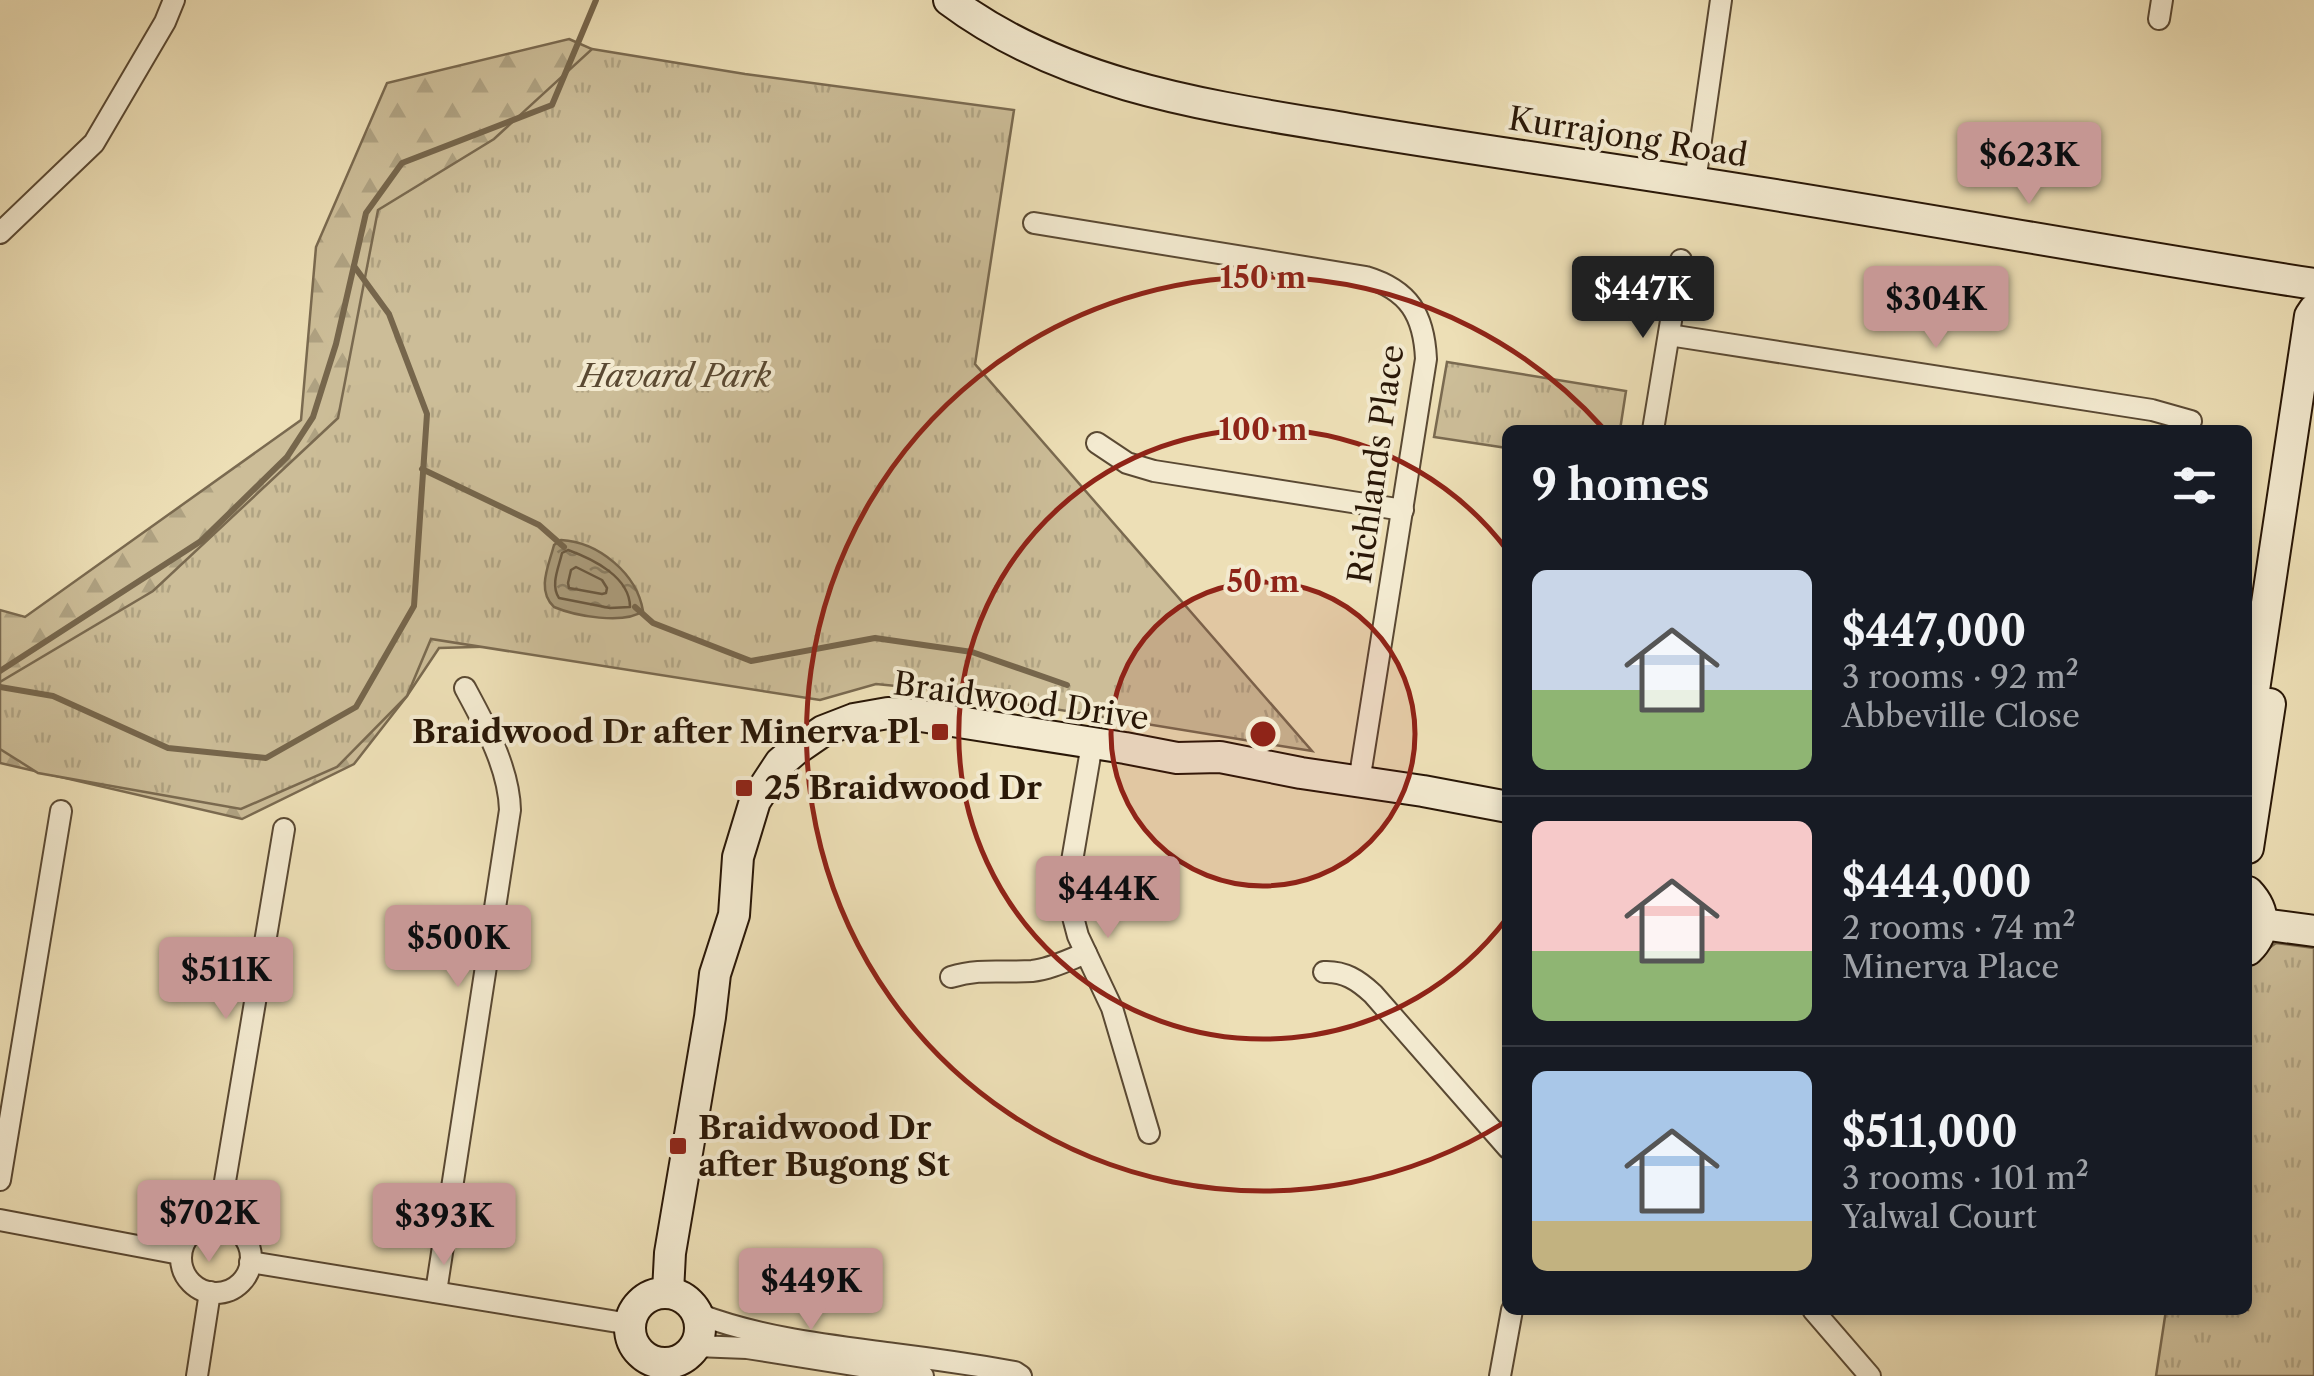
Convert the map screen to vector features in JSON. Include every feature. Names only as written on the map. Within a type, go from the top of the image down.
[{"type":"street","points":[[0,233],[94,143],[166,22],[174,0]]},
{"type":"street","name":"Kurrajong Road","points":[[950,0],[998,32],[1082,71],[1176,98],[2314,284]]},
{"type":"street","points":[[1695,182],[1721,0]]},
{"type":"street","name":"Richlands Place","points":[[1034,223],[1366,276],[1398,292],[1411,305],[1420,321],[1426,360],[1359,782]]},
{"type":"street","points":[[1654,425],[1681,260]]},
{"type":"street","points":[[2252,703],[2310,316],[2314,310]]},
{"type":"street","points":[[1669,335],[2152,410],[2191,420]]},
{"type":"street","points":[[2252,823],[2314,435]]},
{"type":"street","points":[[1097,443],[1127,463],[1154,471],[1403,510]]},
{"type":"street","points":[[436,1292],[510,810],[506,780],[464,688]]},
{"type":"street","name":"Braidwood Drive","points":[[668,1292],[670,1254],[715,974],[734,915],[738,857],[749,816],[772,773],[823,731],[854,719],[908,714],[1165,756],[1220,757],[1502,805]]},
{"type":"street","points":[[1092,744],[1072,861],[1071,913],[1112,1008],[1150,1133]]},
{"type":"street","points":[[0,1180],[61,811]]},
{"type":"street","points":[[218,1223],[284,829]]},
{"type":"street","points":[[2252,908],[2314,931]]},
{"type":"street","points":[[951,978],[976,971],[1031,971],[1086,953]]},
{"type":"street","points":[[1324,972],[1343,973],[1373,994],[1502,1141]]},
{"type":"street","points":[[0,1220],[180,1254]]},
{"type":"street","points":[[218,1223],[244,1236],[250,1262],[245,1278],[230,1290],[210,1292],[189,1282],[180,1254],[192,1232],[218,1223]]},
{"type":"street","points":[[250,1262],[630,1324]]},
{"type":"street","points":[[197,1376],[210,1292]]},
{"type":"street","points":[[668,1292],[686,1299],[701,1325],[696,1346],[680,1360],[658,1369],[640,1353],[630,1334],[630,1324],[639,1304],[647,1297],[668,1292]]},
{"type":"street","points":[[698,1314],[922,1376]]},
{"type":"street","points":[[1500,1376],[1511,1315]]},
{"type":"street","points":[[1817,1315],[1870,1376]]},
{"type":"street","points":[[696,1346],[747,1348],[891,1367],[1000,1370],[1021,1376]]},
{"type":"green space","points":[[569,39],[592,49],[610,160],[512,646],[439,648],[354,764],[242,819],[0,763],[0,610],[25,617],[301,420],[316,247],[387,83]]},
{"type":"green space","name":"Havard Park","points":[[592,49],[1014,110],[975,364],[1312,751],[937,690],[876,684],[820,700],[431,639],[407,696],[337,767],[241,809],[38,773],[0,749],[0,682],[153,591],[338,418],[378,210],[494,139]]},
{"type":"green space","points":[[1447,362],[1626,391],[1621,425],[1502,425],[1502,447],[1434,437]]},
{"type":"green space","points":[[2276,943],[2314,948],[2314,1376],[2156,1376],[2165,1315],[2252,1315],[2252,960]]},
{"type":"water","points":[[561,540],[589,547],[614,562],[633,585],[643,611],[612,618],[554,607],[546,593],[545,577],[554,545]]},
{"type":"waterway","points":[[0,671],[201,541],[287,457],[313,417],[336,344],[366,213],[402,163],[552,105],[596,0]]},
{"type":"waterway","points":[[0,687],[53,696],[168,748],[266,758],[356,707],[414,606],[427,414],[389,314],[354,266]]},
{"type":"waterway","points":[[422,469],[539,525],[564,547]]},
{"type":"waterway","points":[[635,607],[653,623],[751,661],[875,638],[972,652],[1067,685]]},
{"type":"place","name":"Braidwood Dr after Minerva Pl","points":[[940,732]]},
{"type":"place","name":"25 Braidwood Dr","points":[[744,788]]},
{"type":"place","name":"Braidwood Dr after Bugong St","points":[[678,1146]]}]
